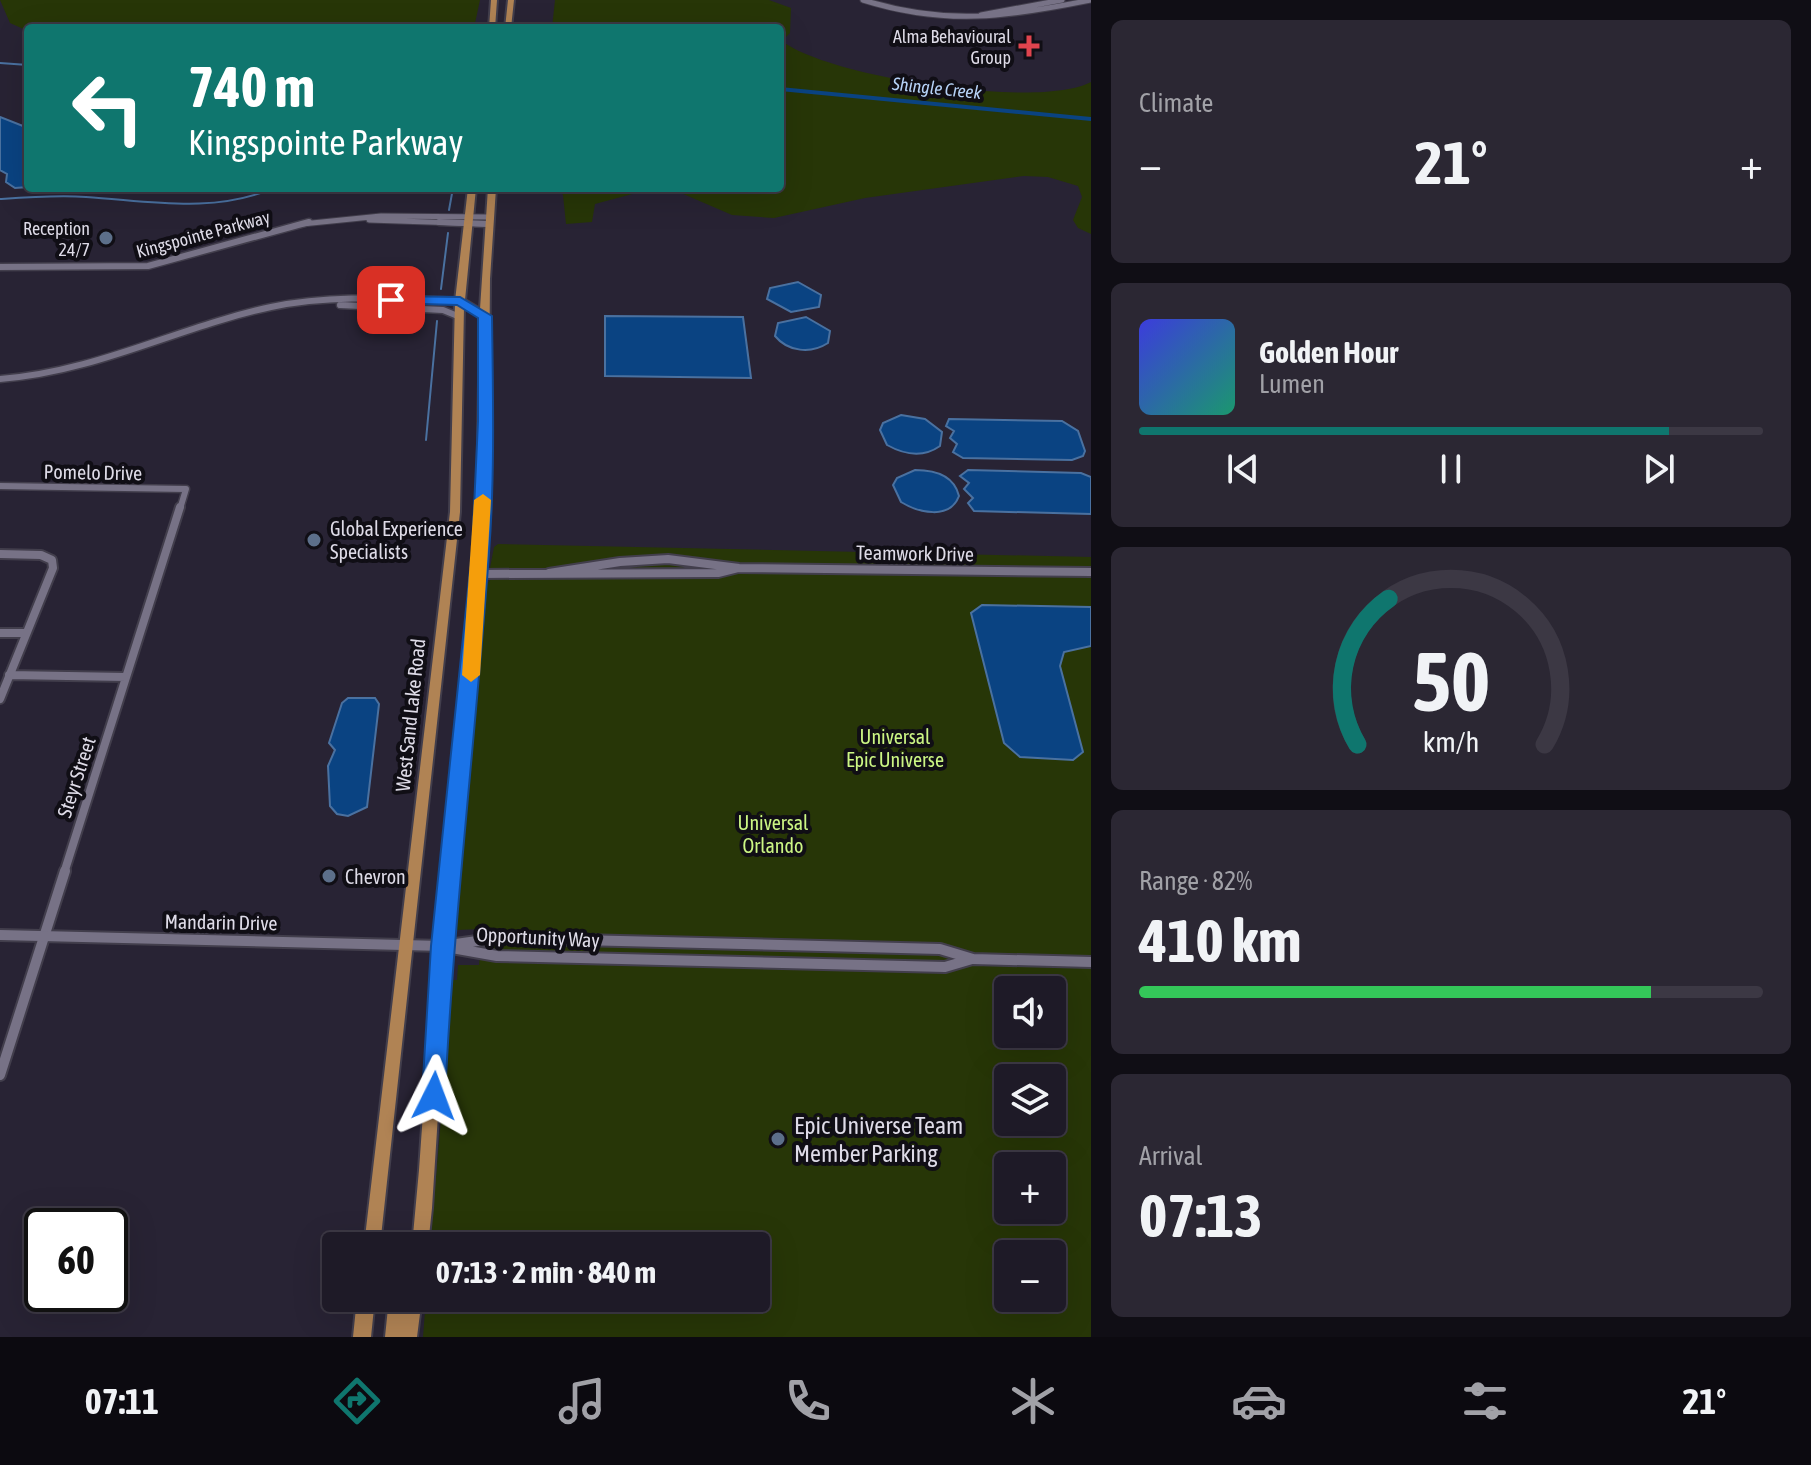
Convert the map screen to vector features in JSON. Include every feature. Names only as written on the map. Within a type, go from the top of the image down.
[{"type":"main road","points":[[492,24],[494,0]]},
{"type":"main road","points":[[508,24],[511,0]]},
{"type":"main road","name":"West Sand Lake Road","points":[[374,1232],[455,512],[460,301],[472,192]]},
{"type":"main road","points":[[422,1232],[430,1156],[442,946],[479,574],[486,421],[488,220],[492,192]]},
{"type":"main road","points":[[460,301],[485,316]]},
{"type":"main road","points":[[362,1337],[365,1312]]},
{"type":"main road","points":[[394,1337],[397,1312]]},
{"type":"main road","points":[[408,1337],[411,1312]]},
{"type":"street","points":[[863,0],[921,17],[968,21],[1091,0]]},
{"type":"street","points":[[879,0],[924,13],[956,16],[987,14],[1062,0]]},
{"type":"street","name":"Kingspointe Parkway","points":[[0,267],[148,266],[297,224],[364,219],[488,220]]},
{"type":"street","points":[[0,379],[56,374],[273,306],[365,299],[460,301]]},
{"type":"street","points":[[319,303],[443,310],[460,317]]},
{"type":"street","name":"Pomelo Drive","points":[[0,486],[186,489]]},
{"type":"street","name":"Steyr Street","points":[[0,1075],[186,489]]},
{"type":"street","points":[[0,554],[41,555],[52,560],[53,568],[0,699]]},
{"type":"street","name":"Teamwork Drive","points":[[479,574],[718,573],[739,568],[1091,572]]},
{"type":"street","points":[[0,633],[26,633]]},
{"type":"street","points":[[9,675],[126,677]]},
{"type":"street","name":"Mandarin Drive","points":[[0,935],[442,946]]},
{"type":"street","name":"Opportunity Way","points":[[442,946],[498,938],[940,949],[973,959],[1091,962]]},
{"type":"street","name":"Opportunity Way","points":[[442,946],[497,956],[945,967],[973,959]]},
{"type":"green space","points":[[0,0],[480,0],[475,24],[24,24],[24,29],[10,23]]},
{"type":"green space","points":[[555,0],[769,0],[791,8],[790,33],[784,39],[784,24],[552,24]]},
{"type":"green space","points":[[784,42],[842,67],[934,86],[1027,92],[1065,90],[1091,82],[1091,234],[1078,228],[1073,220],[1082,197],[1078,186],[1048,177],[1024,176],[865,198],[774,218],[732,215],[681,193],[636,193],[595,204],[592,222],[566,224],[561,192],[784,192]]},
{"type":"green space","name":"Universal Orlando","points":[[498,544],[1091,557],[1091,1337],[423,1337],[425,1312],[770,1312],[770,1232],[431,1232],[453,980],[457,980],[458,965],[479,965],[482,929],[456,930],[484,587],[491,579],[507,578],[507,570],[490,568],[494,547]]},
{"type":"water","points":[[0,117],[24,126],[24,187],[15,188],[6,182],[7,174],[0,170]]},
{"type":"water","points":[[798,282],[821,295],[819,307],[791,312],[767,299],[770,288]]},
{"type":"water","points":[[605,316],[743,317],[751,378],[605,376]]},
{"type":"water","points":[[806,317],[830,331],[828,343],[814,349],[800,350],[786,345],[775,336],[778,323]]},
{"type":"water","points":[[901,415],[925,419],[942,432],[940,446],[914,454],[887,445],[880,430],[883,423]]},
{"type":"water","points":[[949,419],[1062,421],[1078,431],[1085,451],[1083,456],[1072,460],[963,458],[953,452],[957,444],[950,438],[954,431],[946,426]]},
{"type":"water","points":[[915,470],[936,473],[953,483],[959,496],[955,504],[949,509],[933,512],[901,502],[893,485],[897,478]]},
{"type":"water","points":[[968,470],[1081,473],[1091,477],[1091,514],[974,511],[968,503],[973,498],[964,489],[969,483],[960,476]]},
{"type":"water","points":[[982,605],[1091,607],[1091,646],[1064,652],[1060,666],[1083,752],[1073,760],[1020,757],[1004,743],[971,613]]},
{"type":"water","points":[[348,698],[375,698],[379,704],[367,807],[348,816],[337,814],[330,806],[328,766],[335,750],[329,743],[342,703]]},
{"type":"waterway","name":"Shingle Creek","points":[[0,63],[24,65]]},
{"type":"waterway","name":"Shingle Creek","points":[[784,89],[1091,119]]},
{"type":"waterway","points":[[0,199],[64,196],[181,204],[228,201],[262,192]]},
{"type":"waterway","points":[[449,210],[452,192]]},
{"type":"waterway","points":[[441,289],[448,233]]},
{"type":"waterway","points":[[426,440],[437,321]]},
{"type":"slow traffic","points":[[471,675],[483,500]]},
{"type":"place","name":"Alma Behavioural Group","points":[[1029,46]]},
{"type":"place","name":"Reception 24/7","points":[[106,238]]},
{"type":"place","name":"Global Experience Specialists","points":[[314,540]]},
{"type":"place","name":"Chevron","points":[[329,876]]},
{"type":"place","name":"Epic Universe Team Member Parking","points":[[778,1139]]},
{"type":"route","points":[[391,300],[460,301],[485,316],[486,421],[481,551],[442,946],[434,1096]]},
{"type":"park label","name":"Universal Epic Universe","points":[[895,748]]}]
